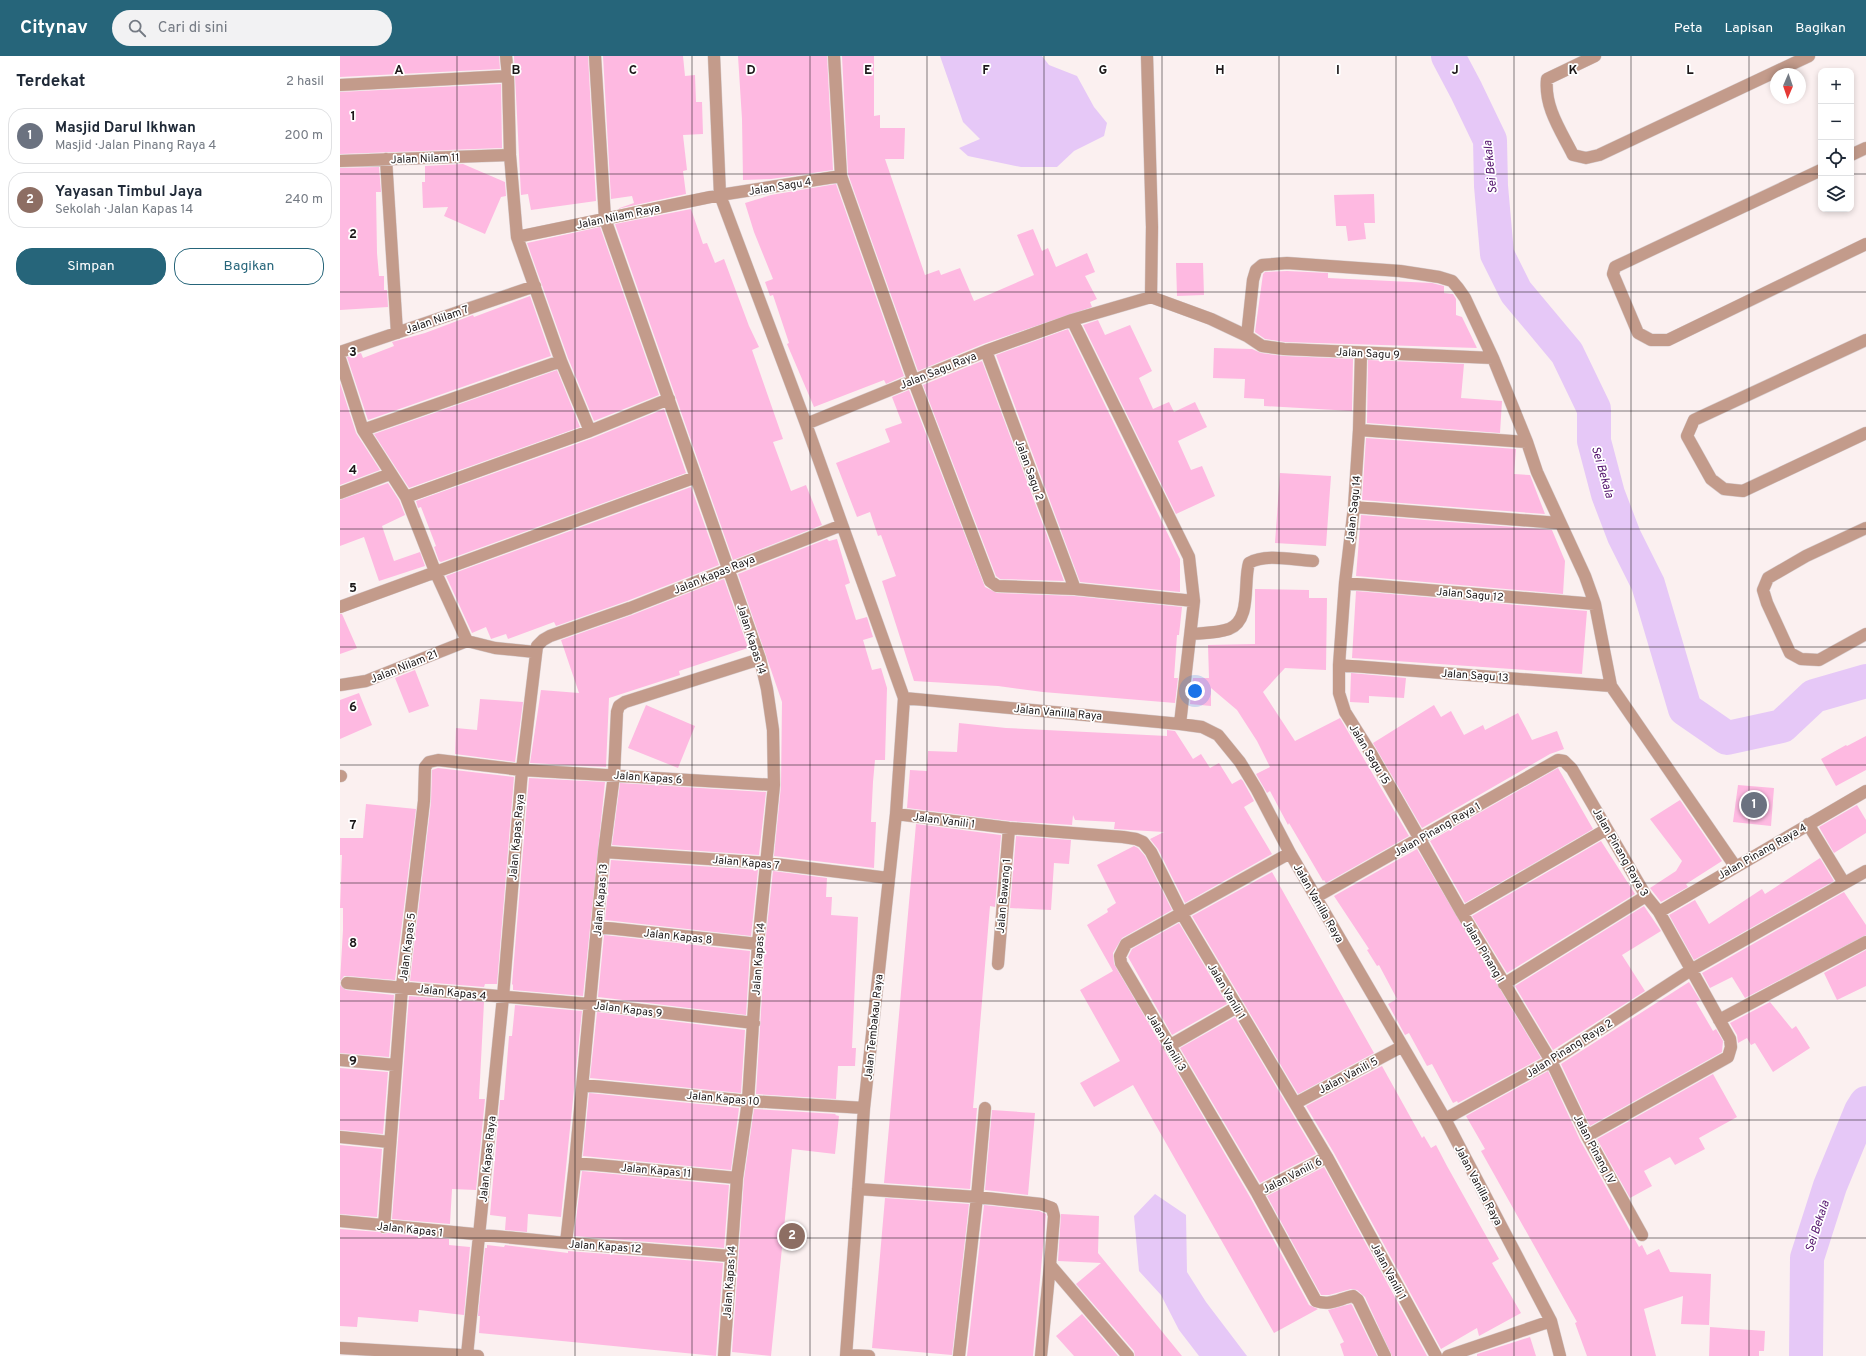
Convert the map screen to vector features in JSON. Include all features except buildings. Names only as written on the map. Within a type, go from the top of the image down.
[{"type":"street","points":[[506,56],[510,155],[517,237],[561,361],[590,431]]},
{"type":"street","name":"Jalan Kapas 14","points":[[595,56],[606,219],[760,659],[767,689],[773,730],[774,785],[758,944],[748,1101],[737,1178],[730,1256],[724,1356]]},
{"type":"street","points":[[714,56],[720,195],[806,424],[904,698]]},
{"type":"street","points":[[834,56],[841,176],[913,379],[990,581],[997,586],[1074,589],[1194,601]]},
{"type":"street","points":[[1147,56],[1152,228],[1151,297]]},
{"type":"street","points":[[1595,56],[1547,79],[1546,92],[1549,107],[1573,154],[1586,158],[1599,155],[1810,56]]},
{"type":"street","points":[[340,85],[508,76]]},
{"type":"street","points":[[1854,154],[1866,148]]},
{"type":"street","name":"Jalan Nilam 11","points":[[340,161],[510,155]]},
{"type":"street","points":[[386,159],[397,333]]},
{"type":"street","points":[[1818,171],[1615,267],[1613,274],[1638,333],[1651,340],[1668,340],[1866,244]]},
{"type":"street","name":"Jalan Sagu 4","points":[[720,195],[841,176]]},
{"type":"street","name":"Jalan Nilam Raya","points":[[517,237],[720,195]]},
{"type":"street","points":[[1247,336],[1253,280],[1256,270],[1262,265],[1287,263],[1400,271],[1439,276],[1452,281],[1465,298],[1493,358],[1527,442],[1537,472],[1559,523],[1585,576],[1595,604],[1611,686],[1735,866]]},
{"type":"street","name":"Jalan Nilam 7","points":[[340,352],[535,286]]},
{"type":"street","name":"Jalan Sagu Raya","points":[[806,424],[913,379],[986,351],[1072,320],[1151,297]]},
{"type":"street","name":"Jalan Sagu 9","points":[[1151,297],[1211,319],[1247,336],[1262,346],[1284,349],[1493,358]]},
{"type":"street","points":[[1072,320],[1189,557],[1194,601],[1180,724]]},
{"type":"street","points":[[1866,340],[1694,420],[1687,436],[1711,479],[1724,489],[1743,492],[1866,433]]},
{"type":"street","name":"Jalan Sagu 2","points":[[986,351],[1074,589]]},
{"type":"street","name":"Jalan Sagu 14","points":[[1339,665],[1345,584],[1354,507],[1359,430],[1361,353]]},
{"type":"street","points":[[340,358],[363,430],[406,497],[434,571],[467,641],[495,648],[535,652]]},
{"type":"street","points":[[363,430],[561,361]]},
{"type":"street","points":[[406,497],[590,431],[669,399]]},
{"type":"street","points":[[1359,430],[1527,442]]},
{"type":"street","points":[[340,493],[390,474]]},
{"type":"street","points":[[340,607],[434,571],[696,477]]},
{"type":"street","points":[[1354,507],[1559,523]]},
{"type":"street","name":"Jalan Kapas Raya","points":[[472,1356],[480,1236],[503,998],[522,770],[535,652],[537,646],[550,636],[630,608],[728,568],[842,525]]},
{"type":"street","points":[[1866,528],[1806,556],[1768,578],[1763,590],[1767,604],[1790,653],[1801,659],[1819,660],[1866,634]]},
{"type":"street","points":[[1191,634],[1229,629],[1241,618],[1249,563],[1255,559],[1265,558],[1313,561]]},
{"type":"street","name":"Jalan Sagu 12","points":[[1345,584],[1595,604]]},
{"type":"street","name":"Jalan Nilam 21","points":[[340,685],[366,681],[467,641]]},
{"type":"street","name":"Jalan Kapas 13","points":[[566,1243],[583,1085],[589,1004],[598,927],[604,852],[614,775],[617,712],[619,706],[760,659]]},
{"type":"street","name":"Jalan Sagu 13","points":[[1339,665],[1611,686]]},
{"type":"street","name":"Jalan Sagu 15","points":[[1339,665],[1339,693],[1345,712],[1372,755],[1418,839]]},
{"type":"street","name":"Jalan Vanilla Raya","points":[[904,698],[1180,724],[1202,727],[1218,735],[1240,762],[1257,790],[1290,853],[1401,1047],[1445,1119],[1552,1320],[1560,1356]]},
{"type":"street","name":"Jalan Tembakau Raya","points":[[846,1355],[864,1108],[896,814],[904,698]]},
{"type":"street","name":"Jalan Kapas 5","points":[[384,1227],[389,1142],[402,987],[424,801],[425,767],[429,762],[438,760],[522,770]]},
{"type":"street","name":"Jalan Pinang Raya 1","points":[[1316,897],[1558,760]]},
{"type":"street","name":"Jalan Pinang Raya 3","points":[[1558,760],[1564,761],[1572,768],[1646,896],[1659,912],[1730,1039],[1732,1047],[1728,1057],[1588,1136]]},
{"type":"street","name":"Jalan Kapas 6","points":[[522,770],[774,785]]},
{"type":"street","name":"Jalan Pinang Raya 4","points":[[1659,912],[1735,866],[1866,791]]},
{"type":"street","name":"Jalan Vanili 1","points":[[896,814],[1009,828],[1123,837],[1136,839],[1143,842],[1151,852],[1182,914],[1327,1157],[1436,1356]]},
{"type":"street","points":[[1808,824],[1844,883]]},
{"type":"street","name":"Jalan Bawang 1","points":[[998,964],[1009,828]]},
{"type":"street","points":[[1462,913],[1607,829]]},
{"type":"street","name":"Jalan Pinang I","points":[[1418,839],[1551,1061]]},
{"type":"street","name":"Jalan Kapas 7","points":[[604,852],[767,863],[888,878]]},
{"type":"street","name":"Jalan Vanili 3","points":[[1290,853],[1126,944],[1120,956],[1121,963],[1257,1193],[1316,1302],[1322,1304],[1334,1303],[1353,1296],[1358,1300],[1385,1356]]},
{"type":"street","name":"Jalan Pinang Raya 2","points":[[1445,1119],[1551,1061],[1691,970],[1866,871]]},
{"type":"street","points":[[1504,984],[1646,896]]},
{"type":"street","name":"Jalan Kapas 8","points":[[598,927],[758,944]]},
{"type":"street","points":[[1719,1020],[1866,942]]},
{"type":"street","name":"Jalan Kapas 4","points":[[347,983],[402,987],[503,998]]},
{"type":"street","name":"Jalan Kapas 9","points":[[503,998],[589,1004],[754,1023]]},
{"type":"street","points":[[1169,1046],[1237,1007]]},
{"type":"street","name":"Jalan Vanili 5","points":[[1296,1103],[1401,1047]]},
{"type":"street","points":[[340,1060],[396,1065]]},
{"type":"street","name":"Jalan Pinang IV","points":[[1551,1061],[1588,1136],[1642,1235]]},
{"type":"street","name":"Jalan Kapas 10","points":[[583,1085],[748,1101],[864,1108]]},
{"type":"street","points":[[958,1356],[986,1108]]},
{"type":"street","points":[[340,1137],[389,1142]]},
{"type":"street","name":"Jalan Vanili 6","points":[[1257,1193],[1327,1157]]},
{"type":"street","name":"Jalan Kapas 11","points":[[575,1163],[737,1178]]},
{"type":"street","points":[[858,1190],[977,1197],[1041,1204],[1052,1208],[1054,1216],[1041,1356]]},
{"type":"street","name":"Jalan Kapas 1","points":[[340,1221],[384,1227],[480,1236]]},
{"type":"street","name":"Jalan Kapas 12","points":[[480,1236],[730,1256]]},
{"type":"street","points":[[1050,1265],[1128,1356]]},
{"type":"street","points":[[1448,1356],[1552,1320]]},
{"type":"street","points":[[340,1348],[472,1356]]},
{"type":"street","points":[[846,1355],[869,1356]]},
{"type":"shaded area","points":[[940,56],[1042,56],[1049,65],[1077,76],[1094,107],[1107,123],[1104,136],[1074,151],[1057,167],[1021,167],[968,156],[959,148],[980,139],[963,122]]},
{"type":"shaded area","points":[[1155,1194],[1186,1215],[1187,1272],[1206,1302],[1247,1356],[1199,1356],[1179,1330],[1161,1295],[1139,1271],[1134,1216]]},
{"type":"waterway","name":"Sei Bekala","points":[[1448,56],[1490,140],[1491,186],[1497,254],[1516,292],[1567,353],[1594,409],[1594,441],[1608,494],[1624,536],[1648,584],[1685,709],[1727,738],[1782,726],[1814,696],[1866,681]]},
{"type":"waterway","name":"Sei Bekala","points":[[1806,1356],[1807,1258],[1830,1186],[1861,1111],[1866,1103]]},
{"type":"place","name":"Masjid Darul Ikhwan","points":[[1754,805]]},
{"type":"place","name":"Yayasan Timbul Jaya","points":[[792,1236]]}]
